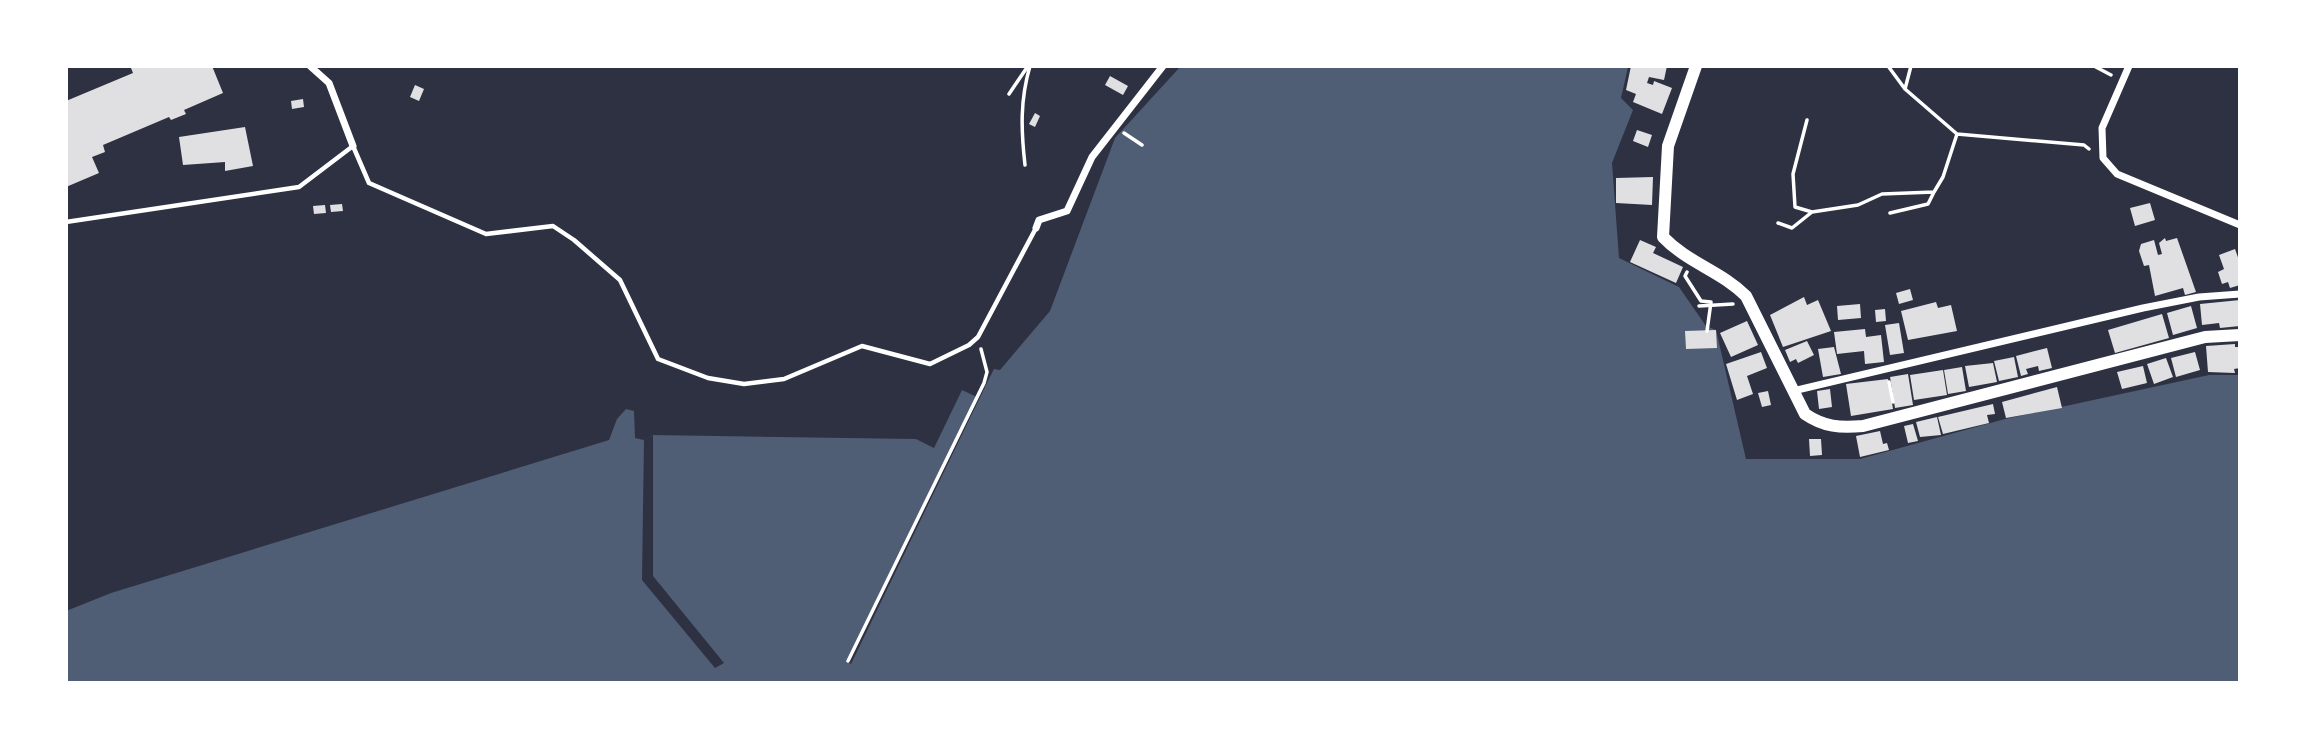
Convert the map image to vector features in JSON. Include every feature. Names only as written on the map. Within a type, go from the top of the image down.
[{"type":"main road","points":[[1696,66],[1668,146],[1663,237],[1680,254],[1734,283],[1746,296],[1805,414],[1828,426],[1863,426],[2205,337],[2239,335]]},
{"type":"street","points":[[310,66],[329,83],[353,146]]},
{"type":"street","points":[[1035,228],[1040,220],[1067,211],[1092,157],[1163,66]]},
{"type":"street","points":[[2129,66],[2102,128],[2103,158],[2117,174],[2239,225]]},
{"type":"street","points":[[1793,391],[2143,308],[2199,297],[2239,294]]},
{"type":"lane","points":[[66,222],[299,187],[353,146],[369,183],[486,234],[553,226],[574,240],[620,280],[658,359],[708,378],[744,384],[784,379],[862,346],[930,364],[969,345],[978,337],[1035,228]]},
{"type":"path","points":[[1009,94],[1029,66]]},
{"type":"path","points":[[1025,165],[1021,125],[1023,92],[1029,66]]},
{"type":"path","points":[[1888,66],[1905,89],[1957,134],[2084,145],[2092,152]]},
{"type":"path","points":[[1905,89],[1911,66]]},
{"type":"path","points":[[2094,66],[2122,81]]},
{"type":"path","points":[[1807,120],[1793,174],[1795,207],[1812,212],[1858,205],[1882,194],[1934,192]]},
{"type":"path","points":[[1122,132],[1142,145]]},
{"type":"path","points":[[1890,212],[1928,204],[1943,177],[1957,134]]},
{"type":"path","points":[[1778,223],[1792,228],[1812,212]]},
{"type":"path","points":[[1685,276],[1701,301],[1711,302],[1707,331]]},
{"type":"path","points":[[1699,306],[1726,306]]},
{"type":"path","points":[[848,662],[984,383],[986,372],[978,337]]},
{"type":"path","points":[[1886,369],[1896,418]]},
{"type":"water","points":[[1180,67],[1628,67],[1621,98],[1633,110],[1612,163],[1619,258],[1679,287],[1706,326],[1716,330],[1746,459],[1860,459],[2005,419],[2209,375],[2239,375],[2239,682],[67,682],[66,611],[111,593],[609,440],[617,419],[626,409],[634,411],[635,438],[644,440],[653,435],[916,439],[934,448],[962,390],[979,398],[994,369],[1000,370],[1050,311],[1115,138]]},
{"type":"pier","points":[[982,386],[985,387],[851,664],[846,661]]},
{"type":"pier","points":[[653,435],[653,576],[724,663],[715,668],[642,580],[644,440]]},
{"type":"building","points":[[212,66],[223,93],[184,110],[186,114],[171,120],[169,117],[103,145],[105,152],[92,157],[99,173],[66,187],[66,101],[133,73],[131,68]]},
{"type":"building","points":[[1631,66],[1667,66],[1664,80],[1649,77],[1647,83],[1653,85],[1654,81],[1672,88],[1662,114],[1633,102],[1636,94],[1626,90]]},
{"type":"building","points":[[1110,76],[1128,86],[1123,95],[1105,85]]},
{"type":"building","points":[[415,85],[424,89],[419,101],[410,97]]},
{"type":"building","points":[[303,99],[304,107],[292,109],[291,101]]},
{"type":"building","points":[[1035,113],[1040,116],[1035,127],[1029,124]]},
{"type":"building","points":[[245,127],[253,166],[225,171],[225,162],[183,165],[179,137]]},
{"type":"building","points":[[1637,130],[1652,135],[1648,147],[1633,141]]},
{"type":"building","points":[[1653,177],[1652,205],[1616,203],[1616,178]]},
{"type":"building","points":[[2150,203],[2155,220],[2135,226],[2130,208]]},
{"type":"building","points":[[342,204],[343,211],[331,212],[330,205]]},
{"type":"building","points":[[325,205],[326,213],[314,214],[313,206]]},
{"type":"building","points":[[2165,238],[2166,241],[2177,238],[2196,292],[2185,295],[2183,288],[2155,296],[2149,265],[2144,266],[2139,251],[2141,244],[2154,240],[2158,255],[2162,254],[2159,243]]},
{"type":"building","points":[[1640,240],[1656,247],[1653,253],[1683,267],[1676,283],[1630,262]]},
{"type":"building","points":[[2235,249],[2240,263],[2240,285],[2230,288],[2228,282],[2222,284],[2218,272],[2224,269],[2219,255]]},
{"type":"building","points":[[1910,289],[1913,300],[1899,304],[1896,293]]},
{"type":"building","points":[[1804,297],[1807,305],[1818,300],[1831,331],[1783,347],[1770,315]]},
{"type":"building","points":[[2240,300],[2240,326],[2220,328],[2219,323],[2202,325],[2200,304]]},
{"type":"building","points":[[1936,302],[1938,308],[1951,305],[1957,331],[1908,340],[1901,311]]},
{"type":"building","points":[[1860,304],[1861,318],[1838,320],[1837,306]]},
{"type":"building","points":[[2191,306],[2197,328],[2173,335],[2167,313]]},
{"type":"building","points":[[1885,309],[1886,321],[1876,322],[1875,310]]},
{"type":"building","points":[[2162,314],[2169,338],[2115,353],[2108,330]]},
{"type":"building","points":[[1747,321],[1758,345],[1731,357],[1720,333]]},
{"type":"building","points":[[1899,323],[1904,353],[1890,355],[1885,325]]},
{"type":"building","points":[[1865,329],[1866,337],[1881,335],[1884,362],[1865,364],[1864,351],[1837,354],[1834,332]]},
{"type":"building","points":[[1716,330],[1717,348],[1686,349],[1685,331]]},
{"type":"building","points":[[1807,341],[1814,355],[1798,363],[1796,359],[1790,362],[1785,350]]},
{"type":"building","points":[[2235,344],[2235,347],[2240,347],[2240,368],[2234,369],[2235,373],[2208,372],[2206,346]]},
{"type":"building","points":[[1834,347],[1841,374],[1823,377],[1818,349]]},
{"type":"building","points":[[2047,348],[2052,368],[2039,371],[2038,366],[2026,369],[2028,374],[2021,376],[2016,356]]},
{"type":"building","points":[[1761,352],[1767,368],[1747,376],[1753,394],[1737,400],[1726,364]]},
{"type":"building","points":[[2195,352],[2200,370],[2176,377],[2171,358]]},
{"type":"building","points":[[2014,357],[2018,377],[1999,381],[1994,361]]},
{"type":"building","points":[[2166,358],[2173,377],[2154,384],[2147,364]]},
{"type":"building","points":[[1993,363],[1997,382],[1969,387],[1965,366]]},
{"type":"building","points":[[2143,366],[2147,383],[2122,389],[2117,372]]},
{"type":"building","points":[[1962,367],[1966,391],[1948,394],[1944,370]]},
{"type":"building","points":[[1943,370],[1947,395],[1914,400],[1910,375]]},
{"type":"building","points":[[1908,374],[1913,405],[1895,408],[1890,377]]},
{"type":"building","points":[[1888,379],[1893,409],[1851,416],[1846,384]]},
{"type":"building","points":[[2057,387],[2062,408],[2006,418],[2002,402]]},
{"type":"building","points":[[1830,389],[1832,407],[1819,409],[1817,391]]},
{"type":"building","points":[[1768,391],[1771,405],[1762,407],[1758,393]]},
{"type":"building","points":[[1993,404],[1995,414],[1987,415],[1989,423],[1943,434],[1938,417]]},
{"type":"building","points":[[1937,417],[1941,435],[1920,437],[1916,422]]},
{"type":"building","points":[[1913,424],[1918,441],[1908,443],[1904,426]]},
{"type":"building","points":[[1880,431],[1883,444],[1887,443],[1889,450],[1860,457],[1856,436]]},
{"type":"building","points":[[1809,439],[1821,439],[1822,455],[1810,456]]}]
